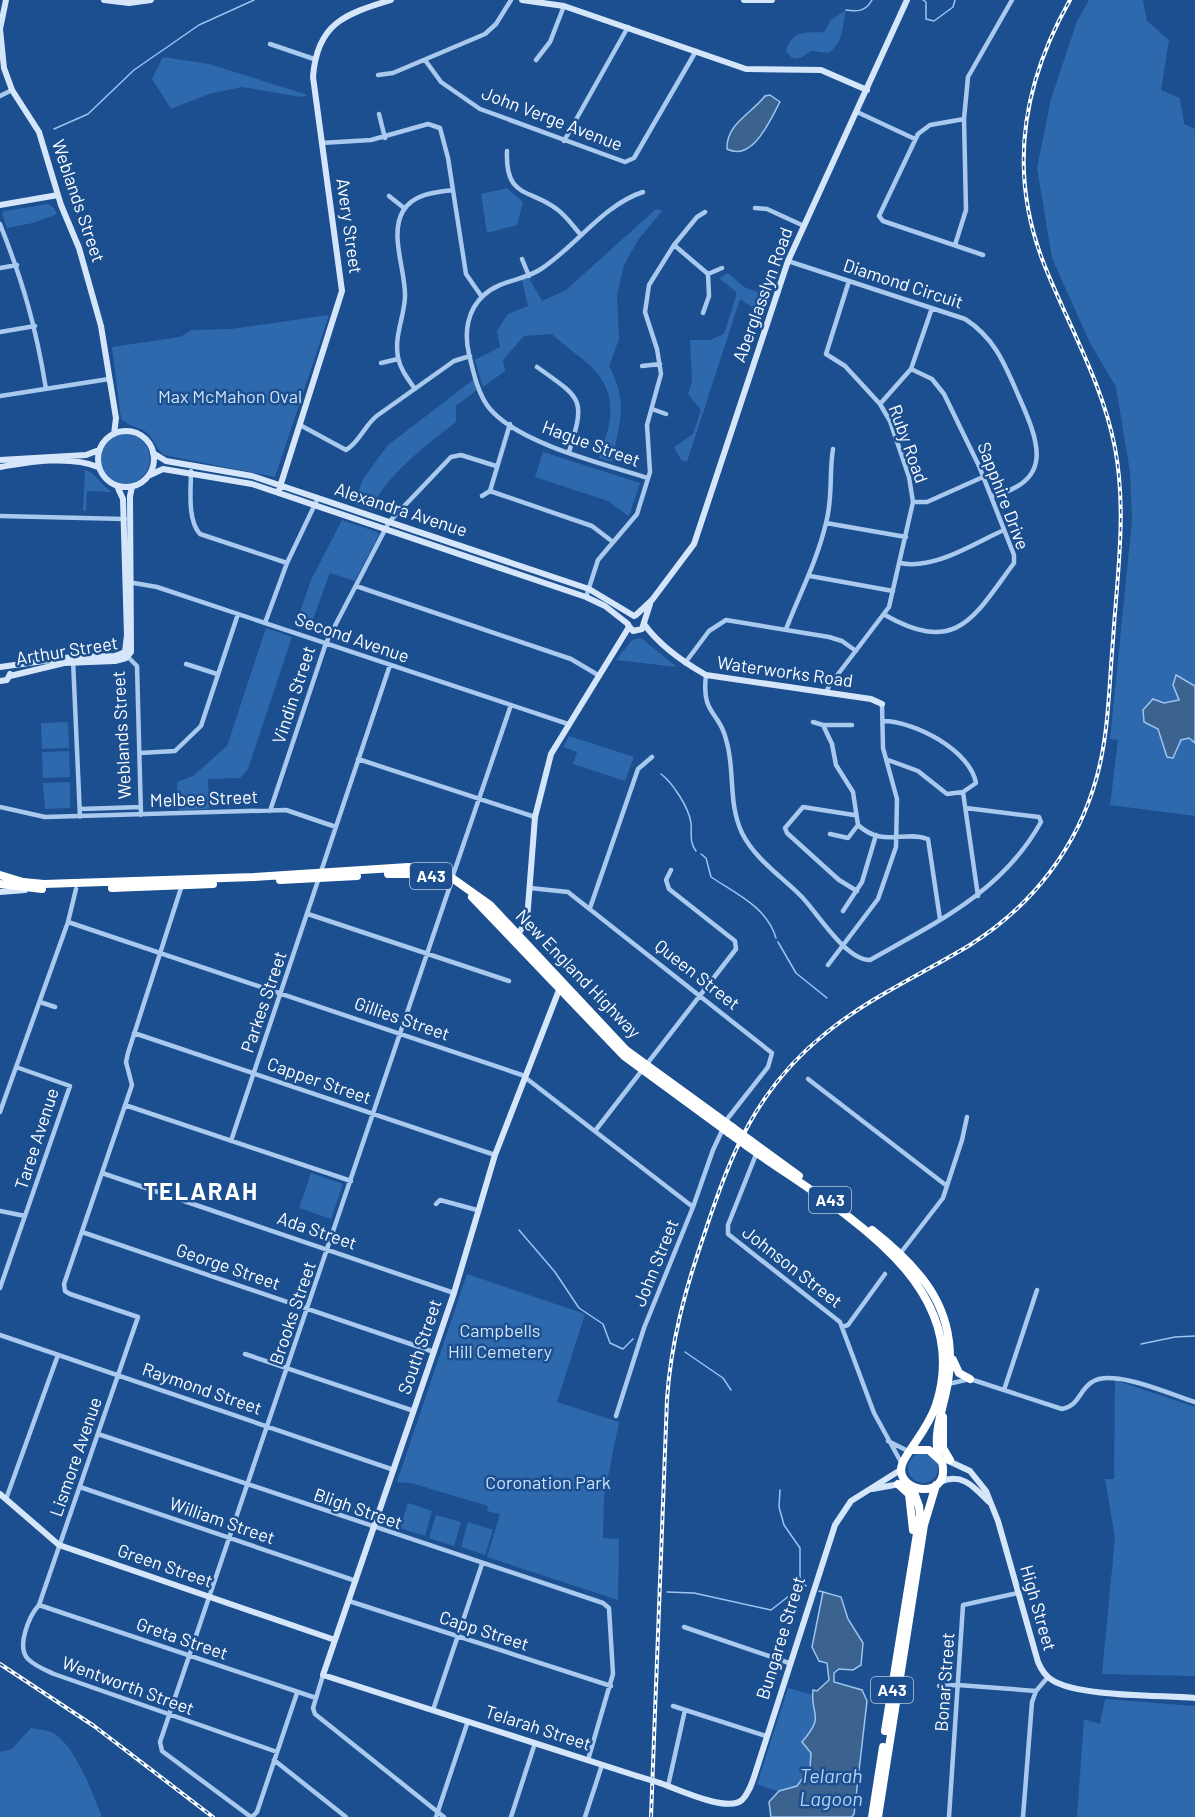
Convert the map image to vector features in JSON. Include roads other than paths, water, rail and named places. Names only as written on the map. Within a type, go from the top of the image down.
[{"type":"highway","name":"New England Highway","points":[[0,884],[26,890],[76,889],[320,875],[411,873],[451,880],[482,898],[605,1029],[644,1067]]},
{"type":"highway","name":"New England Highway","points":[[0,875],[23,882],[44,884],[182,883]]},
{"type":"highway","name":"New England Highway","points":[[451,880],[478,902],[624,1056],[644,1067],[728,1128],[919,1271],[936,1297],[945,1320],[949,1345],[948,1384],[935,1435],[939,1456]]},
{"type":"highway","name":"New England Highway","points":[[898,1256],[928,1300],[942,1344],[943,1366],[938,1397],[930,1420],[911,1451]]},
{"type":"highway","points":[[949,1345],[954,1368],[970,1379]]},
{"type":"highway","points":[[945,1396],[943,1448],[950,1460]]},
{"type":"highway","points":[[911,1451],[925,1448],[939,1456]]},
{"type":"highway","name":"A43","points":[[872,1817],[920,1515],[919,1506],[911,1486],[904,1478],[902,1467],[911,1451]]},
{"type":"highway","name":"A43","points":[[878,1817],[924,1525],[944,1466],[939,1456]]},
{"type":"highway","points":[[898,1484],[909,1494],[912,1508],[912,1563]]},
{"type":"highway","points":[[911,1486],[927,1490],[938,1484]]},
{"type":"street","name":"Weblands Street","points":[[6,0],[0,41],[4,68],[12,90],[39,132],[58,195],[79,248],[98,312],[116,418],[114,434]]},
{"type":"street","points":[[104,0],[129,3],[152,0]]},
{"type":"street","name":"Avery Street","points":[[278,492],[342,291],[313,77],[317,46],[331,26],[358,10],[392,0]]},
{"type":"street","points":[[378,75],[425,60],[485,34],[496,24],[511,0]]},
{"type":"street","points":[[522,0],[564,6],[754,70],[821,70],[867,90]]},
{"type":"street","points":[[744,0],[772,0]]},
{"type":"street","name":"Aberglasslyn Road","points":[[628,626],[635,615],[652,600],[694,544],[788,261],[907,0]]},
{"type":"street","points":[[955,244],[966,210],[964,119],[968,77],[1012,0]]},
{"type":"street","points":[[536,60],[543,54],[553,37],[564,6]]},
{"type":"street","points":[[564,141],[628,27]]},
{"type":"street","points":[[270,44],[314,59]]},
{"type":"street","name":"John Verge Avenue","points":[[425,60],[441,82],[480,109],[623,162],[632,160],[696,51]]},
{"type":"street","points":[[0,96],[12,90]]},
{"type":"street","points":[[857,112],[915,139]]},
{"type":"street","points":[[379,114],[385,138]]},
{"type":"street","points":[[964,119],[930,125],[921,130],[879,216],[883,220],[983,255]]},
{"type":"street","points":[[321,143],[385,138],[432,124],[440,128],[453,190],[466,274],[482,297],[497,285],[529,276],[546,266],[580,234],[631,196],[643,192]]},
{"type":"street","points":[[507,152],[508,168],[513,183],[524,194],[558,210],[580,234]]},
{"type":"street","points":[[415,389],[398,359],[397,334],[405,294],[399,223],[405,208],[420,196],[453,190]]},
{"type":"street","points":[[0,205],[58,195]]},
{"type":"street","points":[[389,196],[405,208]]},
{"type":"street","points":[[755,208],[767,209],[804,226]]},
{"type":"street","points":[[586,597],[597,562],[634,518],[648,478],[650,457],[647,425],[660,385],[660,364],[645,304],[651,278],[674,245],[697,217],[705,212]]},
{"type":"street","points":[[0,224],[17,265],[35,326],[46,389]]},
{"type":"street","points":[[674,245],[708,274],[709,296],[703,313]]},
{"type":"street","points":[[522,259],[529,276]]},
{"type":"street","name":"Diamond Circuit","points":[[788,261],[965,319],[983,330],[1002,357],[1035,434],[1038,452],[1031,475],[1023,484],[1008,492],[991,496]]},
{"type":"street","points":[[0,268],[17,265]]},
{"type":"street","points":[[708,274],[722,268]]},
{"type":"street","name":"Ruby Road","points":[[826,693],[829,686],[885,615],[894,591],[913,502],[909,477],[890,422],[880,404],[845,366],[826,354],[849,281]]},
{"type":"street","name":"Hague Street","points":[[482,297],[467,324],[470,356],[485,402],[490,410],[537,440],[648,478]]},
{"type":"street","points":[[880,404],[911,369],[932,308]]},
{"type":"street","points":[[0,332],[35,326]]},
{"type":"street","points":[[300,424],[346,450],[353,445],[367,423],[454,361],[470,356]]},
{"type":"street","points":[[381,363],[398,359]]},
{"type":"street","points":[[642,366],[660,364]]},
{"type":"street","points":[[537,367],[571,391],[578,401],[580,415],[569,452]]},
{"type":"street","name":"Sapphire Drive","points":[[885,615],[922,631],[951,631],[975,615],[1014,563],[1014,555],[991,496],[944,394],[932,379],[911,369]]},
{"type":"street","points":[[0,396],[109,379]]},
{"type":"street","points":[[652,409],[666,414]]},
{"type":"street","name":"Weblands Street","points":[[116,418],[125,431]]},
{"type":"street","points":[[482,496],[489,491],[510,424]]},
{"type":"street","points":[[125,431],[144,438],[153,453],[150,475],[132,487],[117,486],[107,481],[98,467],[99,450],[105,440],[114,434],[125,431]]},
{"type":"street","points":[[786,628],[810,576],[826,523],[833,449]]},
{"type":"street","points":[[0,460],[83,456],[99,450]]},
{"type":"street","name":"Alexandra Avenue","points":[[153,453],[162,460],[244,474],[280,485],[316,502]]},
{"type":"street","name":"Vindin Street","points":[[270,811],[326,643],[387,525],[451,457],[461,455],[496,466]]},
{"type":"street","points":[[0,467],[28,462],[67,462],[98,467]]},
{"type":"street","points":[[191,465],[193,524],[200,534],[287,563]]},
{"type":"street","name":"Alexandra Avenue","points":[[150,475],[163,469],[191,473],[245,482],[316,502],[589,589],[635,615],[644,623]]},
{"type":"street","points":[[913,502],[927,502],[983,477]]},
{"type":"street","name":"Weblands Street","points":[[117,486],[122,493],[127,519],[133,642],[126,655],[137,666],[141,815]]},
{"type":"street","name":"Weblands Street","points":[[127,519],[132,487]]},
{"type":"street","points":[[489,491],[592,526],[613,542]]},
{"type":"street","points":[[265,623],[287,563],[316,502]]},
{"type":"street","points":[[0,516],[127,519]]},
{"type":"street","points":[[826,523],[906,537]]},
{"type":"street","name":"Alexandra Avenue","points":[[387,525],[586,597],[605,606],[637,631]]},
{"type":"street","points":[[900,563],[918,566],[932,562],[1004,530]]},
{"type":"street","points":[[810,576],[894,591]]},
{"type":"street","name":"Second Avenue","points":[[129,582],[157,587],[568,724]]},
{"type":"street","points":[[356,586],[571,659],[598,675]]},
{"type":"street","name":"Aberglasslyn Road","points":[[644,623],[652,600]]},
{"type":"street","points":[[140,753],[175,751],[202,724],[238,614]]},
{"type":"street","points":[[685,663],[709,631],[726,620],[786,628],[842,640],[856,651]]},
{"type":"street","points":[[618,646],[644,623]]},
{"type":"street","name":"Waterworks Road","points":[[644,623],[657,640],[685,663],[706,675],[871,699],[882,704]]},
{"type":"street","points":[[518,945],[517,935],[527,920],[535,817],[548,762],[568,724],[618,646],[628,626]]},
{"type":"street","name":"Waterworks Road","points":[[637,631],[657,640]]},
{"type":"street","name":"Arthur Street","points":[[3,668],[73,660],[115,662],[126,655]]},
{"type":"street","points":[[73,660],[80,817]]},
{"type":"street","name":"Arthur Street","points":[[0,681],[5,681],[20,671],[73,660]]},
{"type":"street","points":[[186,663],[217,675]]},
{"type":"street","name":"Parkes Street","points":[[231,1141],[390,665]]},
{"type":"street","points":[[3,668],[10,676]]},
{"type":"street","points":[[706,675],[705,701],[725,734],[729,756],[731,799],[743,834],[751,848],[804,898],[813,913],[862,959],[870,960],[978,896],[1013,864],[1037,829],[1041,819],[966,808]]},
{"type":"street","points":[[828,965],[878,899],[891,866],[897,838],[897,799],[883,748],[882,704]]},
{"type":"street","name":"Brooks Street","points":[[252,1817],[162,1751],[160,1743],[329,1250],[511,705]]},
{"type":"street","points":[[882,721],[898,722],[920,729],[948,747],[976,780],[974,786],[963,792],[942,792],[918,771],[888,760]]},
{"type":"street","points":[[813,722],[823,725],[852,724]]},
{"type":"street","points":[[823,725],[832,744],[836,765],[853,792],[854,815],[858,825],[876,835],[928,839],[940,919]]},
{"type":"street","points":[[590,908],[638,769],[652,757]]},
{"type":"street","points":[[358,759],[535,817]]},
{"type":"street","points":[[963,792],[978,896]]},
{"type":"street","name":"Melbee Street","points":[[0,807],[41,817],[291,811],[336,827]]},
{"type":"street","name":"Melbee Street","points":[[80,809],[141,807]]},
{"type":"street","points":[[854,815],[803,807],[784,828],[828,870],[857,891]]},
{"type":"street","points":[[830,834],[848,838],[858,825]]},
{"type":"street","points":[[843,911],[867,872],[876,835]]},
{"type":"street","points":[[595,1131],[734,953],[736,944],[669,889],[666,880],[671,870]]},
{"type":"street","points":[[82,1232],[125,1105],[132,1079],[126,1062],[182,883]]},
{"type":"street","name":"Queen Street","points":[[530,888],[568,892],[772,1053],[768,1066],[728,1128]]},
{"type":"street","points":[[0,1112],[68,922],[76,889]]},
{"type":"street","points":[[0,892],[26,890]]},
{"type":"street","points":[[308,914],[509,981]]},
{"type":"street","name":"Gillies Street","points":[[68,922],[401,1033],[525,1077],[693,1207]]},
{"type":"street","name":"South Street","points":[[436,1814],[315,1714],[313,1708],[454,1293],[495,1155],[559,990]]},
{"type":"street","points":[[40,1002],[55,1007]]},
{"type":"street","name":"Capper Street","points":[[134,1033],[495,1155]]},
{"type":"street","name":"Taree Avenue","points":[[0,1288],[70,1086],[16,1067]]},
{"type":"street","points":[[808,1078],[947,1186]]},
{"type":"street","points":[[125,1105],[351,1181]]},
{"type":"street","points":[[898,1256],[943,1198],[967,1117]]},
{"type":"street","name":"John Street","points":[[616,1416],[644,1328],[728,1128]]},
{"type":"street","name":"Johnson Street","points":[[758,1150],[728,1225],[728,1234],[842,1327],[872,1409],[902,1467]]},
{"type":"street","name":"Ada Street","points":[[102,1173],[454,1293]]},
{"type":"street","points":[[436,1204],[440,1200],[447,1200],[477,1210]]},
{"type":"street","points":[[0,1211],[25,1216]]},
{"type":"street","name":"Lismore Avenue","points":[[39,1605],[138,1317],[65,1291],[64,1284],[82,1232]]},
{"type":"street","name":"George Street","points":[[82,1232],[434,1352]]},
{"type":"street","points":[[842,1327],[848,1325],[885,1274]]},
{"type":"street","points":[[1004,1390],[1037,1290]]},
{"type":"street","name":"Raymond Street","points":[[0,1335],[394,1470]]},
{"type":"street","points":[[245,1354],[414,1411]]},
{"type":"street","points":[[6,1499],[58,1355]]},
{"type":"street","points":[[948,1384],[970,1379],[1062,1409],[1076,1403],[1091,1382],[1113,1377],[1195,1402]]},
{"type":"street","name":"Bligh Street","points":[[98,1434],[374,1529],[603,1603],[609,1608],[613,1674],[611,1686]]},
{"type":"street","points":[[888,1441],[911,1451]]},
{"type":"street","name":"High Street","points":[[939,1456],[950,1460],[977,1478],[991,1505],[1038,1662],[1048,1677],[1061,1684],[1095,1691],[1195,1698]]},
{"type":"street","name":"Bungaree Street","points":[[742,1800],[749,1790],[831,1532],[843,1509],[861,1493],[902,1467]]},
{"type":"street","name":"High Street","points":[[938,1484],[955,1477],[962,1479],[974,1487],[991,1505]]},
{"type":"street","points":[[861,1493],[898,1484],[911,1486]]},
{"type":"street","name":"William Street","points":[[80,1487],[356,1581]]},
{"type":"street","name":"Green Street","points":[[0,1494],[59,1545],[335,1640]]},
{"type":"street","points":[[434,1710],[482,1564]]},
{"type":"street","name":"Bonar Street","points":[[949,1817],[963,1605],[1018,1593]]},
{"type":"street","name":"Capp Street","points":[[349,1601],[611,1686]]},
{"type":"street","name":"Greta Street","points":[[39,1605],[316,1698]]},
{"type":"street","name":"Wentworth Street","points":[[39,1605],[34,1610],[24,1639],[23,1649],[27,1658],[54,1674],[277,1752]]},
{"type":"street","points":[[684,1627],[789,1663]]},
{"type":"street","name":"Telarah Street","points":[[324,1675],[718,1803],[735,1804],[742,1800]]},
{"type":"street","points":[[1023,1817],[1032,1702],[1036,1691],[1048,1677]]},
{"type":"street","points":[[939,1686],[958,1685],[1036,1691]]},
{"type":"street","points":[[588,1760],[611,1686]]},
{"type":"street","points":[[252,1817],[257,1812],[297,1693]]},
{"type":"street","points":[[673,1706],[766,1736]]},
{"type":"street","points":[[668,1786],[685,1710]]},
{"type":"street","points":[[444,1817],[436,1814],[468,1721]]},
{"type":"street","points":[[511,1817],[535,1743]]},
{"type":"street","points":[[274,1760],[346,1817]]},
{"type":"street","points":[[585,1817],[602,1765]]},
{"type":"water","points":[[770,95],[780,102],[760,137],[745,150],[727,149],[728,140],[735,126],[765,96]]},
{"type":"water","points":[[1176,675],[1195,686],[1195,743],[1189,738],[1181,740],[1173,758],[1167,757],[1158,729],[1144,722],[1143,710],[1153,699],[1164,703],[1179,700],[1173,685]]},
{"type":"water","name":"Telarah Lagoon","points":[[823,1592],[841,1597],[848,1619],[863,1643],[861,1665],[853,1670],[839,1669],[834,1673],[834,1682],[862,1690],[867,1701],[854,1814],[852,1817],[771,1817],[769,1802],[779,1791],[797,1786],[810,1768],[811,1753],[802,1742],[815,1720],[813,1690],[817,1691],[829,1680],[827,1663],[819,1661],[812,1647]]},
{"type":"waterway","points":[[54,129],[88,114],[134,70],[199,25],[254,0]]},
{"type":"waterway","points":[[846,10],[861,10],[872,0]]},
{"type":"waterway","points":[[923,0],[926,2],[926,19],[934,21],[953,7],[955,0]]},
{"type":"waterway","points":[[661,774],[684,803],[691,823],[692,841],[696,851]]},
{"type":"waterway","points":[[701,854],[706,858],[711,877],[750,902],[766,918],[776,938]]},
{"type":"waterway","points":[[778,942],[796,973],[827,998]]},
{"type":"waterway","points":[[519,1230],[555,1272],[579,1308],[603,1324],[610,1343],[623,1349],[633,1339]]},
{"type":"waterway","points":[[1141,1344],[1175,1337],[1195,1336]]},
{"type":"waterway","points":[[685,1352],[723,1378],[731,1390]]},
{"type":"waterway","points":[[780,1490],[779,1507],[784,1525],[800,1548],[800,1579],[806,1586]]},
{"type":"waterway","points":[[667,1592],[694,1593],[771,1610],[803,1585]]},
{"type":"waterway","points":[[819,1591],[823,1592]]},
{"type":"railway","points":[[651,1817],[669,1378],[675,1337],[691,1276],[714,1205],[736,1150],[749,1124],[781,1077],[826,1033],[860,1008],[970,945],[1013,912],[1032,893],[1050,872],[1078,827],[1089,802],[1101,759],[1108,708],[1119,568],[1121,520],[1119,472],[1103,402],[1046,269],[1034,234],[1026,199],[1024,165],[1025,132],[1040,65],[1053,32],[1070,0]]},
{"type":"railway","points":[[0,1664],[94,1726],[213,1817]]},
{"type":"district","name":"TELARAH","points":[[201,1192]]},
{"type":"park label","name":"Max McMahon Oval","points":[[230,397]]},
{"type":"park label","name":"Campbells Hill Cemetery","points":[[500,1341]]},
{"type":"park label","name":"Coronation Park","points":[[548,1483]]}]
